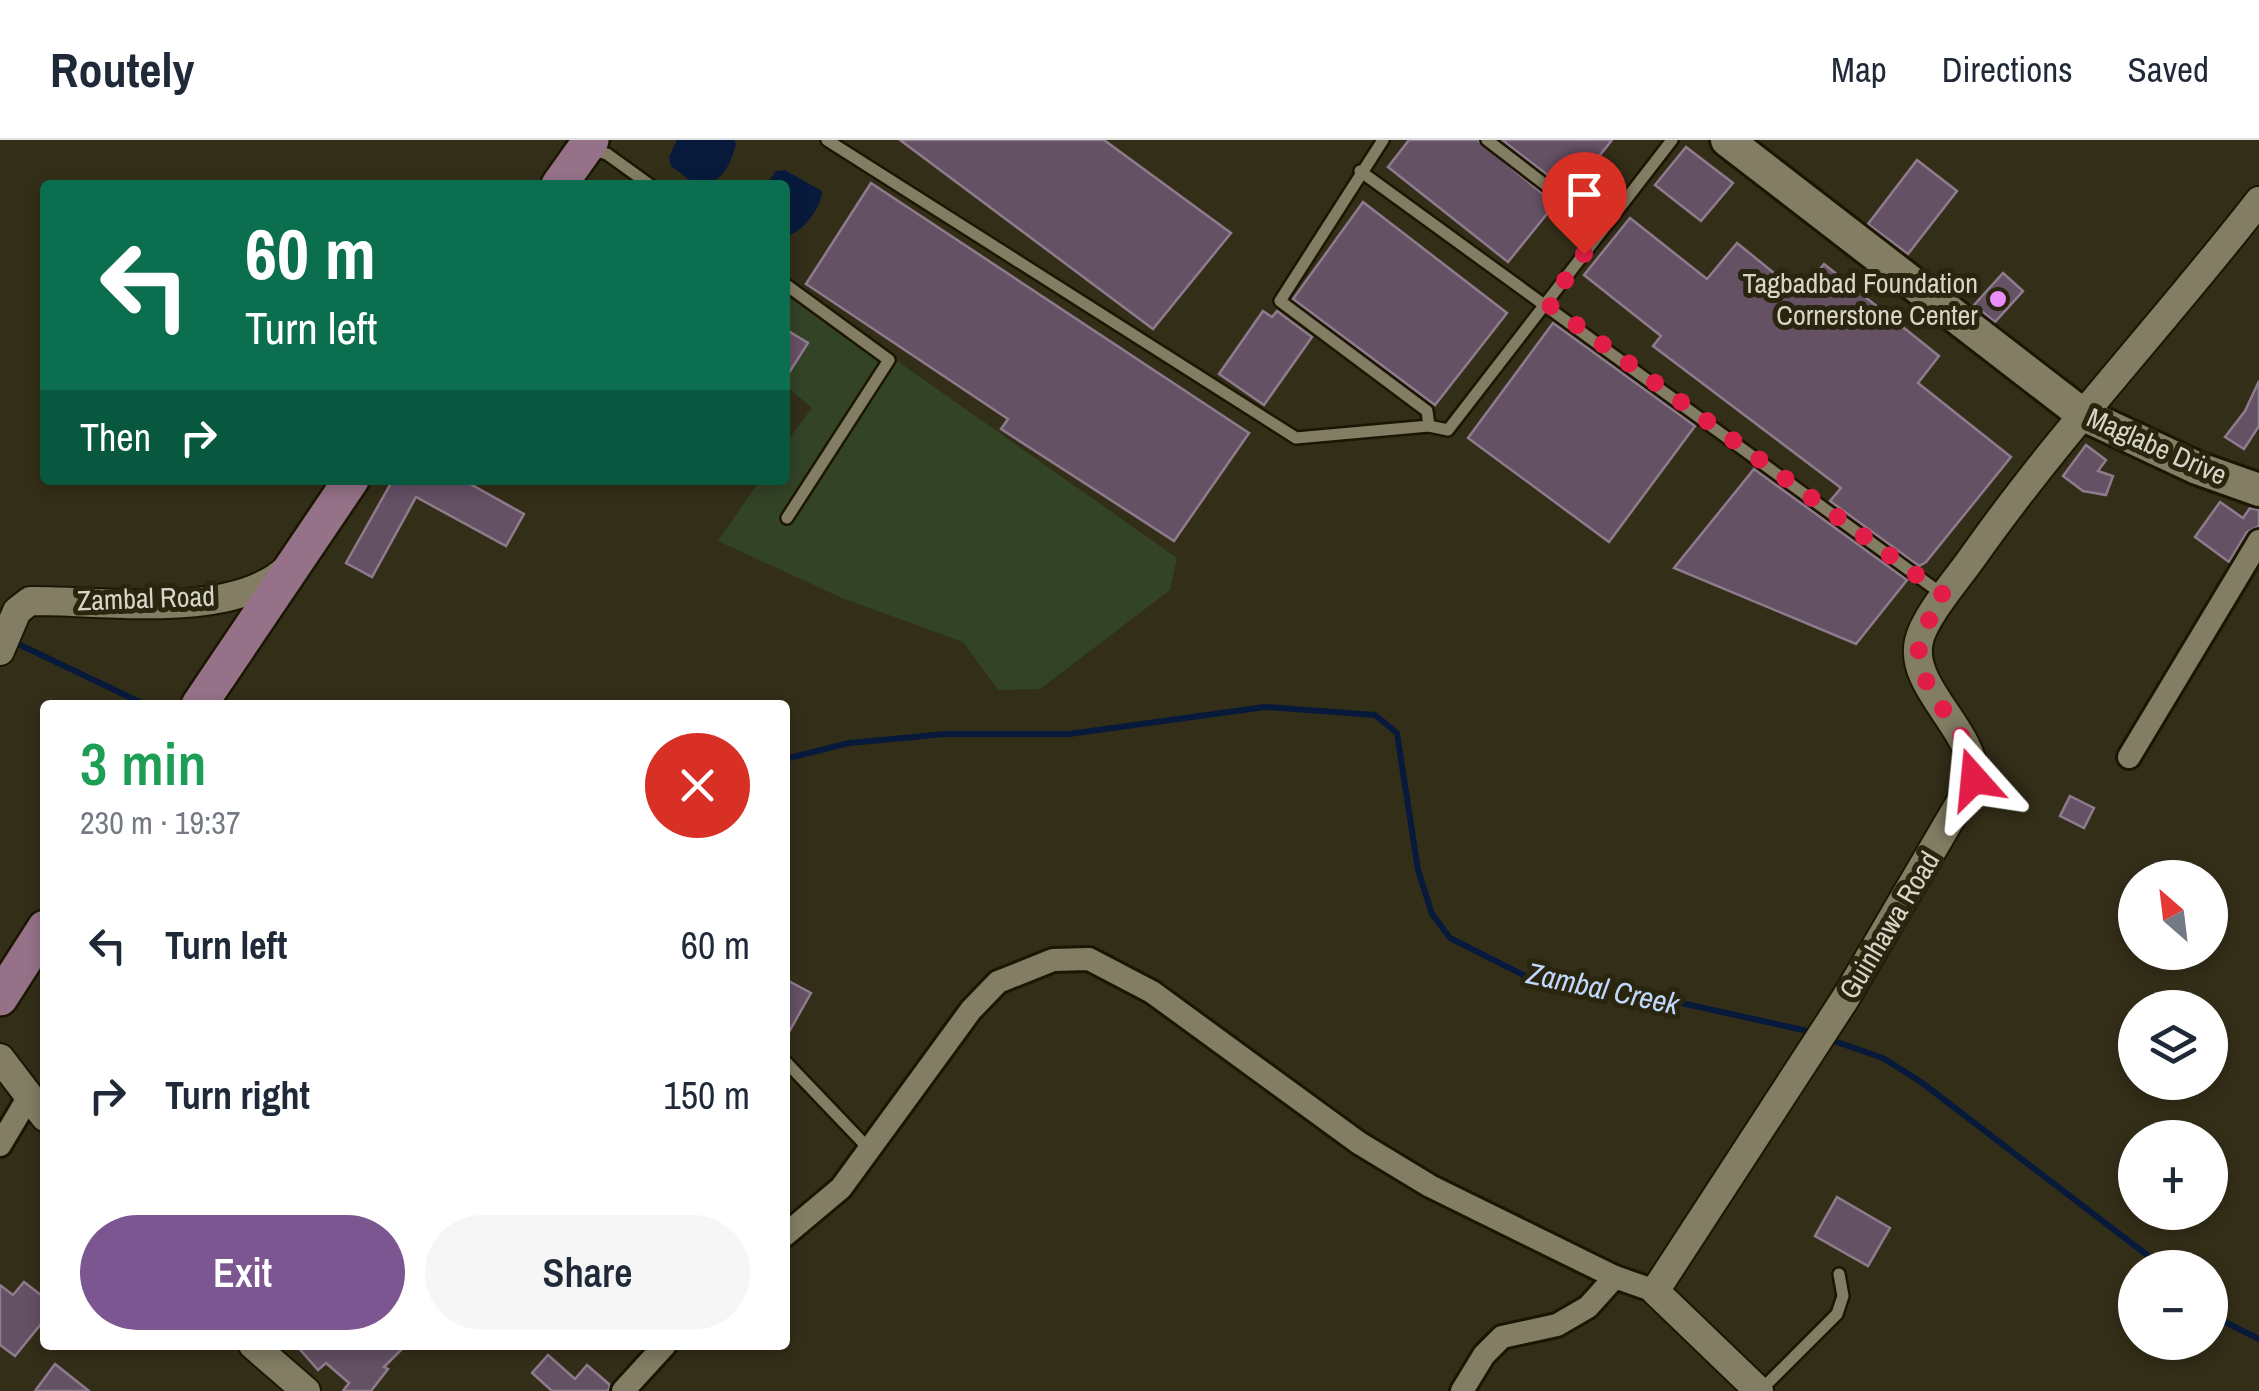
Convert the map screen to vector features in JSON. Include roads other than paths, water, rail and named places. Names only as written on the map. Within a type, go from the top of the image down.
[{"type":"main road","name":"Maglabe Drive","points":[[1726,140],[2082,414],[2197,468],[2255,483]]},
{"type":"main road","points":[[563,180],[588,144]]},
{"type":"main road","points":[[203,700],[347,485]]},
{"type":"main road","points":[[0,998],[40,936]]},
{"type":"street","name":"Guinhawa Road","points":[[1656,1291],[1845,1000],[1974,779],[1972,754],[1921,666],[1919,641],[1945,596],[2082,414],[2259,201]]},
{"type":"street","points":[[2130,757],[2259,541]]},
{"type":"street","name":"Zambal Road","points":[[5,638],[18,609],[30,601],[172,602],[246,592],[271,581],[307,549]]},
{"type":"street","points":[[790,1231],[841,1188],[970,1010],[998,982],[1053,960],[1089,959],[1152,992],[1387,1160],[1614,1277],[1656,1291],[1759,1391]]},
{"type":"street","points":[[0,1058],[37,1107],[0,1145]]},
{"type":"street","points":[[1462,1391],[1484,1354],[1502,1337],[1557,1325],[1575,1315],[1614,1277]]},
{"type":"street","points":[[258,1350],[306,1391]]},
{"type":"street","points":[[624,1391],[661,1350]]},
{"type":"lane","points":[[827,140],[1296,438],[1430,426],[1448,430],[1672,140]]},
{"type":"lane","points":[[1384,140],[1360,171],[1280,301],[1428,411],[1430,426]]},
{"type":"lane","points":[[1487,140],[1603,229]]},
{"type":"lane","points":[[588,144],[643,180]]},
{"type":"lane","points":[[1360,171],[1945,596]]},
{"type":"lane","points":[[787,518],[889,360],[790,288]]},
{"type":"lane","points":[[790,1065],[870,1150]]},
{"type":"lane","points":[[1759,1391],[1837,1314],[1843,1296],[1839,1274]]},
{"type":"water","points":[[677,140],[734,140],[736,144],[731,160],[715,180],[689,180],[671,166],[669,157]]},
{"type":"water","points":[[785,170],[822,191],[811,218],[790,234],[790,180],[770,180],[776,171]]},
{"type":"waterway","name":"Zambal Creek","points":[[12,641],[136,700]]},
{"type":"waterway","name":"Zambal Creek","points":[[790,758],[849,743],[945,734],[1069,734],[1265,707],[1375,715],[1397,733],[1418,870],[1432,914],[1450,938],[1529,978],[1681,1003],[1812,1032]]},
{"type":"waterway","name":"Zambal Creek","points":[[1828,1039],[1883,1058],[1921,1082],[2140,1250]]},
{"type":"waterway","name":"Zambal Creek","points":[[2228,1324],[2259,1339]]},
{"type":"place","name":"Tagbadbad Foundation Cornerstone Center","points":[[1998,299]]}]
